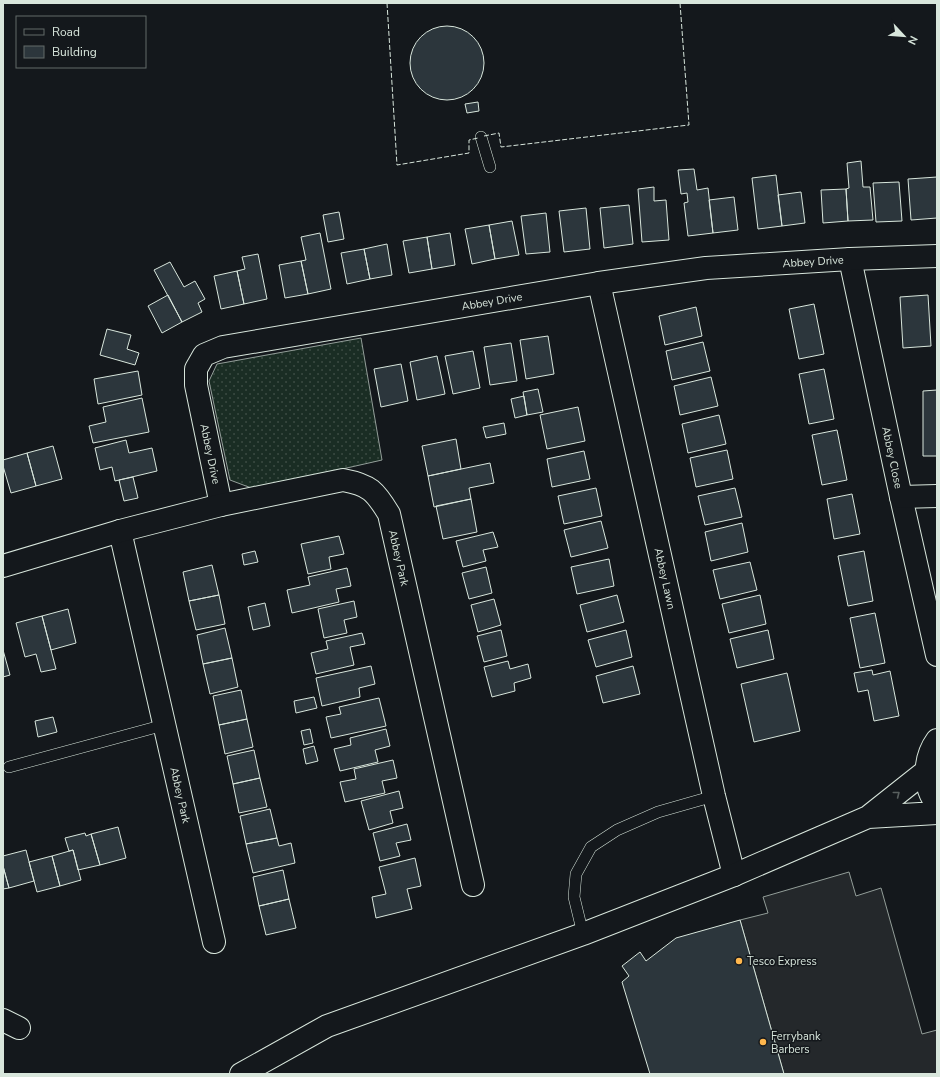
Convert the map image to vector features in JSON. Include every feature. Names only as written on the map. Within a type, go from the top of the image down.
[{"type":"street","name":"Abbey Drive","points":[[220,505],[196,385],[196,369],[204,355],[223,347],[599,283],[706,268],[850,259],[937,256]]},
{"type":"street","name":"Abbey Close","points":[[850,259],[901,497],[937,655]]},
{"type":"street","name":"Abbey Lawn","points":[[599,283],[714,796],[734,875]]},
{"type":"street","name":"Abbey Park","points":[[3,566],[120,531],[220,505],[343,480],[360,483],[377,495],[389,514],[473,885]]},
{"type":"street","points":[[901,497],[937,496]]},
{"type":"street","name":"Abbey Park","points":[[120,531],[214,942]]},
{"type":"street","points":[[937,740],[928,755],[926,771],[928,786],[937,804]]},
{"type":"street","points":[[241,1074],[327,1026],[583,934],[734,875],[868,817],[926,771]]},
{"type":"street","points":[[868,817],[937,813]]},
{"type":"lane","points":[[481,137],[490,167]]},
{"type":"lane","points":[[9,767],[164,725]]},
{"type":"lane","points":[[583,934],[574,897],[576,874],[591,847],[617,830],[658,812],[714,796]]},
{"type":"green space","points":[[361,338],[382,460],[254,489],[230,480],[209,381],[217,364]]},
{"type":"shaded area","points":[[849,872],[856,896],[881,888],[922,1034],[937,1030],[937,1074],[784,1074],[740,920],[768,913],[763,897]]},
{"type":"building","points":[[440,26],[454,26],[468,32],[478,42],[484,56],[482,77],[478,84],[468,94],[454,100],[440,100],[426,94],[416,84],[410,70],[410,56],[416,42],[426,32]]},
{"type":"building","points":[[478,102],[479,111],[467,113],[465,104]]},
{"type":"building","points":[[861,161],[863,187],[870,187],[873,220],[848,221],[846,189],[849,188],[847,163]]},
{"type":"building","points":[[694,169],[697,190],[708,188],[713,233],[688,236],[684,203],[688,202],[687,193],[681,194],[678,170]]},
{"type":"building","points":[[776,175],[782,226],[758,229],[752,178]]},
{"type":"building","points":[[937,177],[937,218],[911,220],[908,179]]},
{"type":"building","points":[[899,182],[902,221],[876,222],[873,183]]},
{"type":"building","points":[[654,187],[654,201],[666,200],[669,240],[642,242],[638,189]]},
{"type":"building","points":[[846,189],[848,221],[823,223],[821,190]]},
{"type":"building","points":[[801,192],[805,223],[782,226],[778,195]]},
{"type":"building","points":[[734,197],[738,230],[713,233],[709,200]]},
{"type":"building","points":[[629,205],[633,244],[604,248],[600,208]]},
{"type":"building","points":[[586,208],[590,249],[564,252],[559,211]]},
{"type":"building","points":[[339,212],[344,239],[328,242],[323,215]]},
{"type":"building","points":[[546,213],[550,252],[526,254],[521,216]]},
{"type":"building","points":[[512,221],[519,255],[495,259],[489,225]]},
{"type":"building","points":[[489,225],[495,259],[472,264],[465,229]]},
{"type":"building","points":[[320,233],[331,289],[308,294],[301,261],[306,260],[301,237]]},
{"type":"building","points":[[450,233],[455,265],[432,269],[427,237]]},
{"type":"building","points":[[427,237],[432,269],[409,273],[403,241]]},
{"type":"building","points":[[387,244],[392,275],[370,279],[364,249]]},
{"type":"building","points":[[364,249],[370,279],[347,284],[341,253]]},
{"type":"building","points":[[258,254],[267,299],[244,304],[237,271],[245,269],[242,257]]},
{"type":"building","points":[[301,261],[308,294],[285,298],[279,265]]},
{"type":"building","points":[[170,262],[184,287],[195,281],[205,299],[198,303],[202,312],[182,322],[154,270]]},
{"type":"building","points":[[237,271],[244,304],[221,309],[214,276]]},
{"type":"building","points":[[168,295],[182,322],[162,333],[148,306]]},
{"type":"building","points":[[928,295],[931,346],[903,348],[900,297]]},
{"type":"building","points":[[814,304],[824,354],[799,359],[789,309]]},
{"type":"building","points":[[696,307],[702,336],[665,345],[659,316]]},
{"type":"building","points":[[107,329],[131,335],[127,349],[139,353],[135,365],[100,355]]},
{"type":"building","points":[[548,336],[554,374],[526,379],[520,340]]},
{"type":"building","points":[[703,342],[710,371],[672,380],[666,351]]},
{"type":"building","points":[[511,343],[517,381],[490,385],[484,347]]},
{"type":"building","points":[[473,351],[480,388],[453,394],[445,356]]},
{"type":"building","points":[[437,356],[445,394],[417,400],[410,362]]},
{"type":"building","points":[[401,364],[408,401],[381,407],[374,369]]},
{"type":"building","points":[[824,369],[834,419],[809,424],[799,374]]},
{"type":"building","points":[[138,371],[142,395],[98,404],[94,379]]},
{"type":"building","points":[[711,377],[718,406],[680,415],[674,386]]},
{"type":"building","points":[[538,389],[543,412],[527,415],[523,392]]},
{"type":"building","points":[[937,390],[937,456],[923,456],[923,391]]},
{"type":"building","points":[[524,396],[527,415],[515,418],[511,399]]},
{"type":"building","points":[[142,398],[149,432],[93,443],[89,426],[106,422],[103,407]]},
{"type":"building","points":[[578,407],[585,441],[547,449],[540,415]]},
{"type":"building","points":[[719,415],[726,444],[688,453],[682,424]]},
{"type":"building","points":[[504,423],[506,434],[486,438],[483,427]]},
{"type":"building","points":[[837,430],[847,480],[822,485],[812,435]]},
{"type":"building","points":[[456,439],[461,469],[428,476],[422,446]]},
{"type":"building","points":[[126,440],[129,453],[152,448],[157,471],[115,481],[112,467],[100,470],[95,448]]},
{"type":"building","points":[[53,446],[62,479],[36,486],[27,453]]},
{"type":"building","points":[[727,450],[733,479],[696,487],[690,458]]},
{"type":"building","points":[[584,451],[590,479],[552,487],[547,459]]},
{"type":"building","points":[[27,453],[36,486],[11,493],[3,466],[3,460]]},
{"type":"building","points":[[490,463],[494,483],[469,488],[471,499],[434,507],[428,476]]},
{"type":"building","points":[[133,477],[138,498],[124,501],[119,480]]},
{"type":"building","points":[[596,488],[602,516],[564,524],[558,496]]},
{"type":"building","points":[[735,488],[742,517],[705,525],[698,496]]},
{"type":"building","points":[[852,494],[860,534],[834,539],[827,499]]},
{"type":"building","points":[[471,499],[477,532],[443,539],[436,506]]},
{"type":"building","points":[[601,521],[608,548],[571,557],[564,530]]},
{"type":"building","points":[[742,523],[748,552],[711,561],[705,532]]},
{"type":"building","points":[[493,532],[498,547],[483,550],[486,561],[463,567],[456,541]]},
{"type":"building","points":[[339,536],[344,554],[329,557],[331,569],[308,574],[301,544]]},
{"type":"building","points":[[255,551],[258,562],[244,565],[242,554]]},
{"type":"building","points":[[864,551],[873,601],[848,606],[838,556]]},
{"type":"building","points":[[609,559],[614,586],[577,594],[571,567]]},
{"type":"building","points":[[750,562],[757,590],[720,599],[713,570]]},
{"type":"building","points":[[212,565],[219,595],[189,601],[183,572]]},
{"type":"building","points":[[486,567],[492,593],[469,599],[462,573]]},
{"type":"building","points":[[347,568],[351,586],[336,589],[339,602],[292,613],[287,590],[310,585],[308,577]]},
{"type":"building","points":[[219,595],[225,624],[196,630],[189,601]]},
{"type":"building","points":[[617,595],[624,622],[587,632],[580,605]]},
{"type":"building","points":[[760,595],[766,624],[729,633],[722,604]]},
{"type":"building","points":[[494,599],[501,625],[478,632],[471,605]]},
{"type":"building","points":[[354,601],[357,617],[344,620],[347,633],[324,638],[318,609]]},
{"type":"building","points":[[265,603],[270,626],[253,630],[248,607]]},
{"type":"building","points":[[68,609],[76,643],[51,650],[42,616]]},
{"type":"building","points":[[875,613],[885,663],[860,668],[850,618]]},
{"type":"building","points":[[42,616],[56,669],[41,672],[36,654],[25,657],[16,623]]},
{"type":"building","points":[[225,628],[232,658],[203,664],[197,635]]},
{"type":"building","points":[[501,630],[507,656],[484,662],[477,636]]},
{"type":"building","points":[[626,630],[632,657],[596,667],[588,640]]},
{"type":"building","points":[[768,630],[774,659],[737,668],[730,639]]},
{"type":"building","points":[[362,633],[365,644],[350,647],[354,665],[316,674],[311,653],[328,649],[326,641]]},
{"type":"building","points":[[3,650],[10,675],[3,677]]},
{"type":"building","points":[[232,658],[238,687],[210,694],[203,664]]},
{"type":"building","points":[[508,661],[510,669],[528,664],[531,678],[514,683],[515,691],[492,697],[484,667]]},
{"type":"building","points":[[371,666],[375,684],[359,688],[360,697],[322,706],[316,678]]},
{"type":"building","points":[[633,666],[640,694],[603,703],[596,676]]},
{"type":"building","points":[[872,670],[873,675],[890,671],[899,716],[874,721],[868,690],[858,692],[854,673]]},
{"type":"building","points":[[787,673],[800,731],[754,742],[741,684]]},
{"type":"building","points":[[241,690],[247,719],[219,725],[213,696]]},
{"type":"building","points":[[314,697],[317,708],[296,713],[294,701]]},
{"type":"building","points":[[379,698],[386,726],[331,738],[326,717],[341,714],[339,707]]},
{"type":"building","points":[[53,717],[57,732],[38,737],[35,721]]},
{"type":"building","points":[[247,719],[253,747],[225,754],[219,725]]},
{"type":"building","points":[[310,729],[313,743],[304,745],[301,731]]},
{"type":"building","points":[[386,729],[390,746],[375,750],[378,762],[340,771],[334,749],[351,745],[350,738]]},
{"type":"building","points":[[314,746],[318,761],[306,764],[303,749]]},
{"type":"building","points":[[254,750],[260,778],[233,784],[227,756]]},
{"type":"building","points":[[393,760],[397,778],[382,781],[385,793],[345,802],[340,782],[356,779],[354,769]]},
{"type":"building","points":[[260,778],[267,807],[239,813],[233,784]]},
{"type":"building","points":[[399,791],[403,808],[390,811],[393,823],[369,830],[361,801]]},
{"type":"building","points":[[270,809],[277,838],[246,844],[240,816]]},
{"type":"building","points":[[407,824],[411,840],[396,843],[400,856],[380,861],[373,833]]},
{"type":"building","points":[[118,827],[126,858],[100,865],[91,834]]},
{"type":"building","points":[[85,833],[86,836],[91,834],[100,865],[78,870],[73,850],[69,851],[65,838]]},
{"type":"building","points":[[277,838],[279,846],[291,843],[295,863],[253,873],[246,844]]},
{"type":"building","points":[[26,850],[34,881],[9,888],[3,866],[3,856]]},
{"type":"building","points":[[73,850],[81,880],[60,886],[52,856]]},
{"type":"building","points":[[52,856],[60,886],[37,892],[29,862]]},
{"type":"building","points":[[415,858],[421,886],[407,889],[412,909],[376,918],[372,897],[386,894],[379,867]]},
{"type":"building","points":[[3,866],[9,888],[3,889]]},
{"type":"building","points":[[283,870],[289,899],[259,906],[253,877]]},
{"type":"building","points":[[289,899],[296,928],[266,935],[259,906]]},
{"type":"building","points":[[740,920],[784,1074],[650,1074],[622,982],[629,976],[622,966],[640,952],[646,961],[676,938]]},
{"type":"fence","points":[[387,3],[397,165],[469,153],[469,140],[478,138]]},
{"type":"fence","points":[[484,136],[499,133],[501,147],[689,125],[680,3]]},
{"type":"place","name":"Tesco Express","points":[[739,961]]},
{"type":"place","name":"Ferrybank Barbers","points":[[763,1042]]}]
